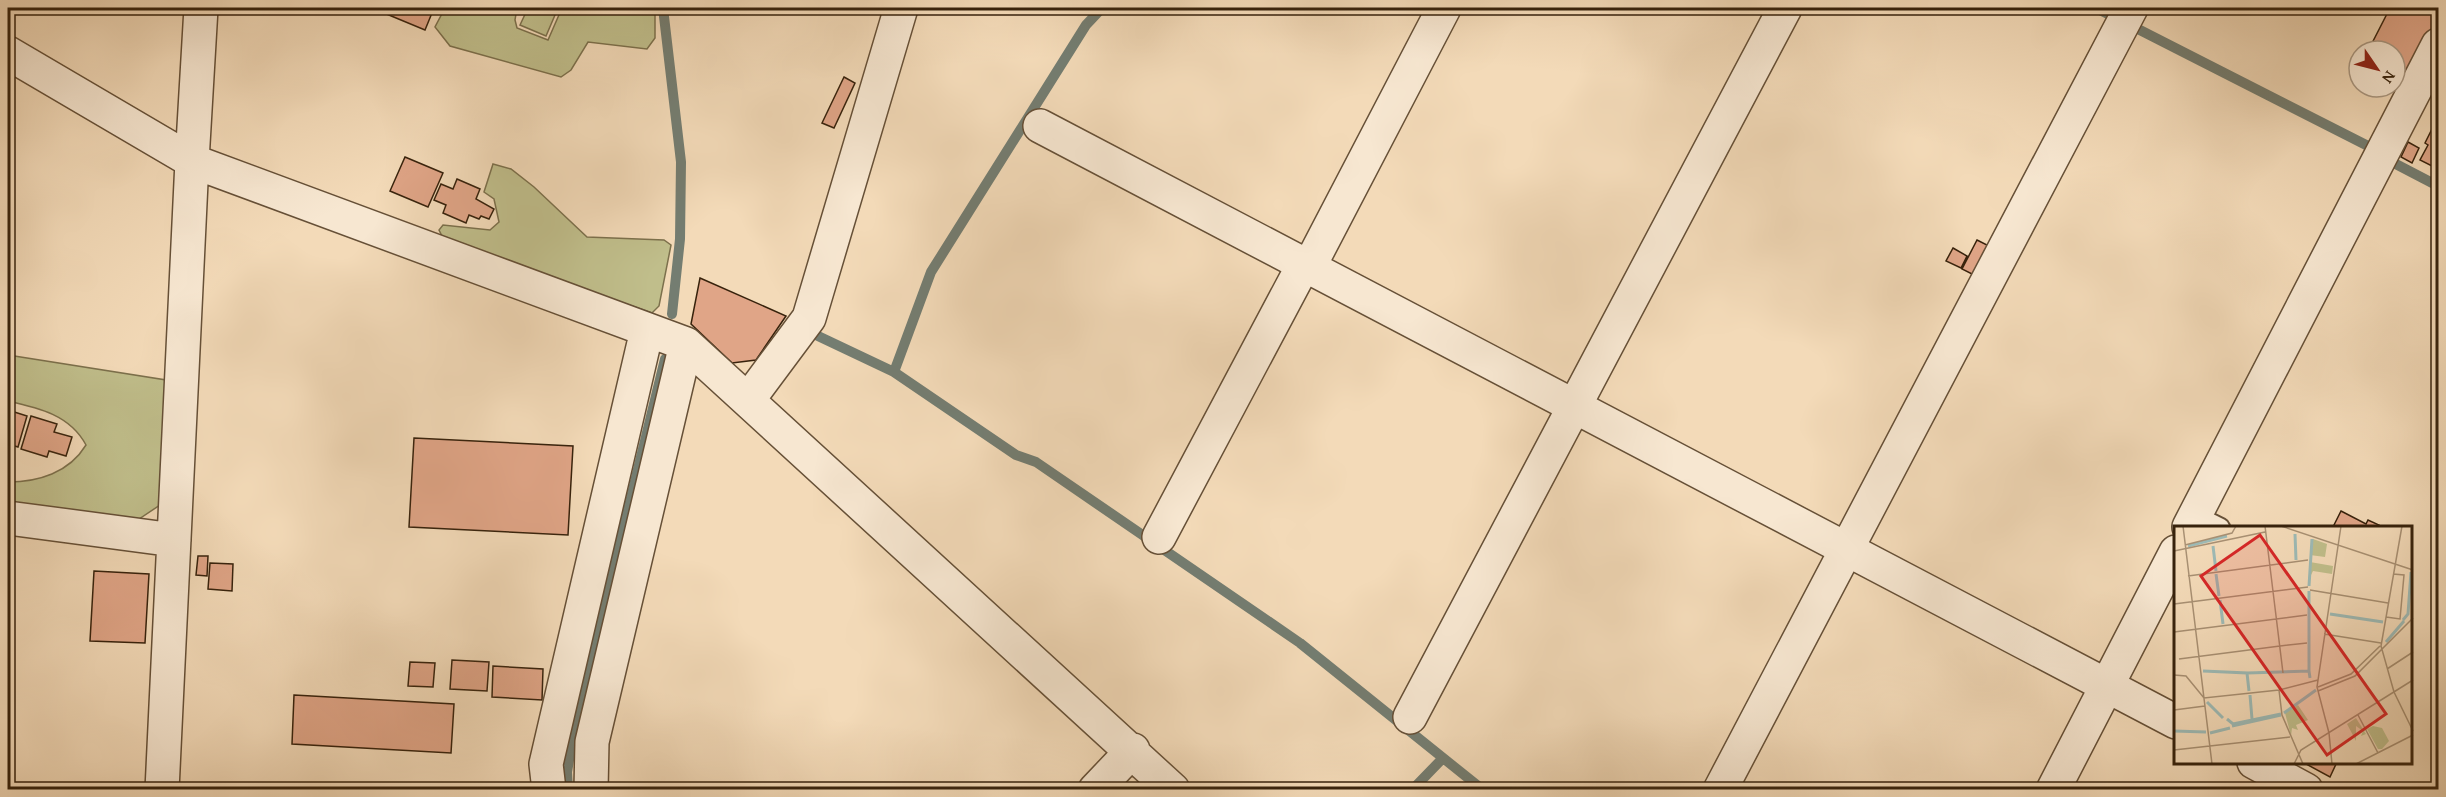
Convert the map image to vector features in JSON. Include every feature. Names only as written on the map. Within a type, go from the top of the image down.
[{"type":"street","points":[[162,789],[201,8]]},
{"type":"street","points":[[748,400],[809,318],[901,8]]},
{"type":"street","points":[[1160,537],[1444,8]]},
{"type":"street","points":[[1410,717],[1785,8]]},
{"type":"street","points":[[1720,789],[2131,8]]},
{"type":"street","points":[[2201,523],[2439,45]]},
{"type":"street","points":[[8,53],[192,161],[686,344],[1133,750],[1173,789]]},
{"type":"street","points":[[1040,126],[2174,721]]},
{"type":"street","points":[[549,789],[546,764],[647,330]]},
{"type":"street","points":[[591,789],[592,742],[686,344]]},
{"type":"street","points":[[8,518],[174,540]]},
{"type":"street","points":[[2053,789],[2174,556]]},
{"type":"street","points":[[1095,789],[1133,750]]},
{"type":"street","points":[[2258,764],[2306,789]]},
{"type":"shaded area","points":[[445,8],[517,8],[515,20],[517,28],[548,40],[562,8],[655,8],[655,38],[647,49],[588,42],[571,70],[561,77],[450,46],[435,27]]},
{"type":"shaded area","points":[[528,8],[558,8],[546,36],[520,25]]},
{"type":"shaded area","points":[[493,164],[511,169],[534,187],[587,237],[664,240],[671,245],[659,306],[652,313],[444,240],[439,230],[443,225],[490,230],[499,222],[494,199],[484,192]]},
{"type":"shaded area","points":[[8,355],[166,380],[163,503],[139,519],[8,502],[8,482],[41,478],[52,474],[71,463],[86,445],[71,426],[53,414],[8,401]]},
{"type":"building","points":[[372,8],[434,8],[425,30]]},
{"type":"building","points":[[2390,8],[2438,8],[2438,17],[2407,79],[2407,39],[2374,39]]},
{"type":"building","points":[[844,77],[855,83],[834,128],[822,123]]},
{"type":"building","points":[[2433,127],[2438,129],[2438,169],[2420,160],[2428,145],[2425,143]]},
{"type":"building","points":[[2408,142],[2419,148],[2412,163],[2401,157]]},
{"type":"building","points":[[405,157],[443,173],[428,207],[390,191]]},
{"type":"building","points":[[457,179],[480,189],[476,199],[494,209],[489,219],[481,216],[479,219],[469,215],[466,223],[443,213],[446,205],[434,200],[441,184],[453,189]]},
{"type":"building","points":[[1977,240],[1989,246],[1974,275],[1962,269]]},
{"type":"building","points":[[1953,248],[1967,256],[1961,268],[1946,261]]},
{"type":"building","points":[[700,278],[786,316],[756,360],[732,363],[691,324]]},
{"type":"building","points":[[8,410],[27,416],[18,447],[8,444]]},
{"type":"building","points":[[31,416],[57,424],[54,432],[72,437],[66,456],[49,451],[47,457],[21,449]]},
{"type":"building","points":[[414,438],[573,446],[568,535],[409,527]]},
{"type":"building","points":[[2341,511],[2366,524],[2368,520],[2379,525],[2378,526],[2334,526]]},
{"type":"building","points":[[198,556],[208,556],[207,576],[196,575]]},
{"type":"building","points":[[210,563],[233,564],[232,591],[208,589]]},
{"type":"building","points":[[94,571],[149,574],[145,643],[90,641]]},
{"type":"building","points":[[452,660],[489,662],[487,691],[450,689]]},
{"type":"building","points":[[410,662],[435,663],[433,687],[408,686]]},
{"type":"building","points":[[493,666],[543,669],[542,700],[492,697]]},
{"type":"building","points":[[294,695],[454,704],[451,753],[292,744]]},
{"type":"building","points":[[2306,764],[2336,764],[2330,777]]},
{"type":"waterway","points":[[663,8],[681,162],[680,239],[672,314]]},
{"type":"waterway","points":[[818,336],[894,372],[931,272],[1086,25],[1102,8]]},
{"type":"waterway","points":[[2096,8],[2108,14]]},
{"type":"waterway","points":[[2134,27],[2372,148]]},
{"type":"waterway","points":[[2390,161],[2438,186]]},
{"type":"waterway","points":[[568,790],[567,772],[574,731],[665,359]]},
{"type":"waterway","points":[[894,372],[1016,455],[1036,462],[1300,643],[1483,790]]},
{"type":"waterway","points":[[1412,790],[1443,758]]}]
